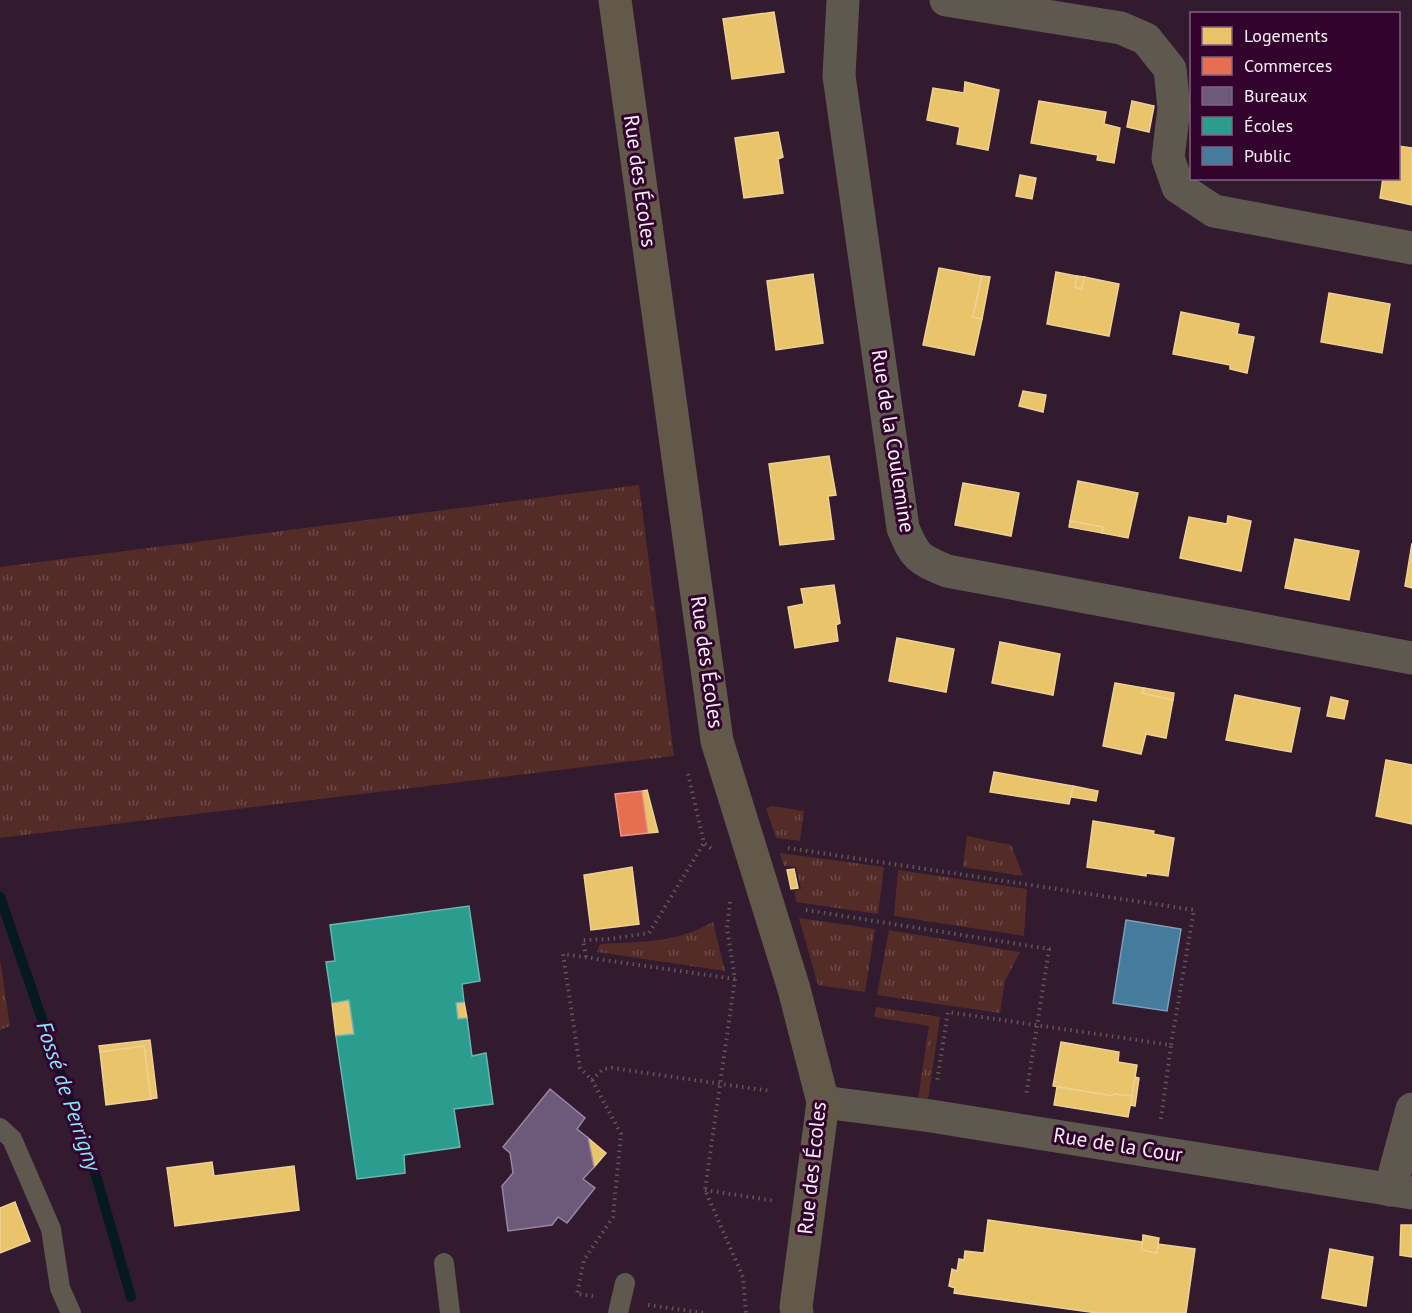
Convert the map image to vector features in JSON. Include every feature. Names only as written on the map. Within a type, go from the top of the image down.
[{"type":"main road","name":"Rue des Écoles","points":[[615,0],[717,741],[794,989],[823,1102],[797,1313]]},
{"type":"street","name":"Rue de la Coulemine","points":[[843,0],[839,76],[903,528],[911,547],[924,562],[947,571],[1412,658]]},
{"type":"street","points":[[946,0],[1121,28],[1146,39],[1170,69],[1174,108],[1168,158],[1178,187],[1215,211],[1412,248]]},
{"type":"street","name":"Rue de la Cour","points":[[823,1102],[942,1118],[1401,1191]]},
{"type":"street","points":[[1401,1191],[1412,1109]]},
{"type":"lane","points":[[0,1128],[12,1139],[51,1229],[60,1288],[71,1313]]},
{"type":"lane","points":[[444,1263],[450,1313]]},
{"type":"path","points":[[585,957],[583,940],[610,939],[649,933],[704,843]]},
{"type":"path","points":[[783,848],[1194,910],[1160,1125]]},
{"type":"path","points":[[802,909],[1049,949],[1026,1101]]},
{"type":"path","points":[[704,1313],[577,1294],[584,1260],[613,1217],[621,1134],[592,1080],[580,1068],[563,954],[735,979],[705,1190],[744,1277],[746,1313]]},
{"type":"path","points":[[936,1086],[948,1012],[1171,1045]]},
{"type":"path","points":[[592,1080],[603,1069],[612,1068],[770,1091]]},
{"type":"path","points":[[705,1190],[809,1206]]},
{"type":"green space","points":[[639,485],[674,756],[0,838],[0,567]]},
{"type":"green space","points":[[772,806],[804,811],[800,841],[776,838],[766,808]]},
{"type":"green space","points":[[967,836],[1011,845],[1023,876],[963,867]]},
{"type":"green space","points":[[780,853],[884,867],[878,914],[796,902],[795,891],[801,889],[796,867],[784,866]]},
{"type":"green space","points":[[898,870],[1027,889],[1024,936],[894,916]]},
{"type":"green space","points":[[799,918],[875,929],[865,992],[818,985]]},
{"type":"green space","points":[[713,922],[725,971],[597,952],[600,944],[671,938]]},
{"type":"green space","points":[[889,930],[1020,952],[1005,981],[1000,1013],[877,995]]},
{"type":"green space","points":[[0,960],[10,1026],[0,1030]]},
{"type":"green space","points":[[876,1007],[940,1017],[928,1100],[918,1099],[929,1026],[874,1017]]},
{"type":"building: Logements","points":[[774,12],[784,72],[732,79],[723,19]]},
{"type":"building: Logements","points":[[965,82],[999,90],[988,150],[957,144],[960,127],[927,120],[933,88],[964,93]]},
{"type":"building: Logements","points":[[1039,101],[1106,112],[1104,124],[1120,128],[1114,163],[1097,160],[1098,155],[1031,143]]},
{"type":"building: Logements","points":[[1132,101],[1154,106],[1149,132],[1127,127]]},
{"type":"building: Logements","points":[[778,132],[783,157],[778,159],[783,193],[744,198],[735,138]]},
{"type":"building: Logements","points":[[1400,146],[1412,148],[1412,205],[1380,198],[1383,180],[1400,180]]},
{"type":"building: Logements","points":[[1020,175],[1036,178],[1032,199],[1016,196]]},
{"type":"building: Logements","points":[[939,268],[982,276],[973,317],[982,319],[974,355],[923,345]]},
{"type":"building: Logements","points":[[1056,272],[1077,276],[1075,287],[1082,289],[1084,277],[1119,284],[1109,336],[1047,324]]},
{"type":"building: Logements","points":[[813,274],[823,343],[776,350],[767,281]]},
{"type":"building: Logements","points":[[982,276],[990,277],[982,319],[973,317]]},
{"type":"building: Logements","points":[[1077,276],[1084,277],[1082,289],[1075,287]]},
{"type":"building: Logements","points":[[1329,293],[1390,304],[1382,353],[1321,342]]},
{"type":"building: Logements","points":[[1181,312],[1239,324],[1237,334],[1254,337],[1247,373],[1230,369],[1230,365],[1173,354]]},
{"type":"building: Logements","points":[[1023,391],[1046,395],[1043,412],[1019,406]]},
{"type":"building: Logements","points":[[829,456],[836,495],[828,496],[834,539],[780,545],[769,464]]},
{"type":"building: Logements","points":[[1078,481],[1138,493],[1128,538],[1102,533],[1103,527],[1070,521]]},
{"type":"building: Logements","points":[[963,483],[1019,493],[1011,536],[955,525]]},
{"type":"building: Logements","points":[[1228,516],[1251,521],[1241,571],[1180,558],[1189,517],[1227,524]]},
{"type":"building: Logements","points":[[1070,521],[1103,527],[1102,533],[1069,527]]},
{"type":"building: Logements","points":[[1295,539],[1359,551],[1349,600],[1285,588]]},
{"type":"building: Logements","points":[[1412,543],[1412,588],[1405,586]]},
{"type":"building: Logements","points":[[834,585],[840,623],[836,625],[838,641],[795,648],[788,607],[804,604],[801,589]]},
{"type":"building: Logements","points":[[897,638],[954,649],[946,692],[889,681]]},
{"type":"building: Logements","points":[[1000,642],[1060,654],[1053,695],[992,683]]},
{"type":"building: Logements","points":[[1115,683],[1144,688],[1142,693],[1173,700],[1166,738],[1146,734],[1141,754],[1103,746]]},
{"type":"building: Logements","points":[[1144,688],[1174,693],[1173,700],[1142,693]]},
{"type":"building: Logements","points":[[1235,695],[1300,708],[1291,752],[1226,740]]},
{"type":"building: Logements","points":[[1331,697],[1348,701],[1344,719],[1327,716]]},
{"type":"building: Logements","points":[[1386,760],[1412,765],[1412,824],[1376,816]]},
{"type":"building: Logements","points":[[994,772],[1073,786],[1069,804],[990,792]]},
{"type":"building: Logements","points":[[1073,786],[1098,791],[1096,801],[1071,797]]},
{"type":"building: Logements","points":[[647,790],[658,832],[648,833],[642,791]]},
{"type":"building: Logements","points":[[1093,821],[1154,831],[1153,834],[1174,838],[1168,876],[1146,873],[1146,876],[1087,867]]},
{"type":"building: Logements","points":[[632,867],[639,924],[591,930],[584,875]]},
{"type":"building: Logements","points":[[794,869],[798,888],[791,889],[787,870]]},
{"type":"building: Logements","points":[[349,1000],[354,1034],[336,1036],[332,1003]]},
{"type":"building: Logements","points":[[464,1002],[467,1018],[458,1019],[456,1003]]},
{"type":"building: Logements","points":[[150,1040],[157,1098],[151,1099],[144,1046],[100,1052],[99,1046]]},
{"type":"building: Logements","points":[[1061,1042],[1119,1052],[1118,1062],[1137,1065],[1132,1096],[1114,1094],[1113,1096],[1053,1086]]},
{"type":"building: Logements","points":[[144,1046],[151,1099],[106,1105],[100,1052]]},
{"type":"building: Logements","points":[[1135,1077],[1139,1078],[1135,1106],[1130,1105]]},
{"type":"building: Logements","points":[[1057,1087],[1113,1096],[1114,1094],[1132,1096],[1128,1117],[1054,1105]]},
{"type":"building: Logements","points":[[588,1138],[606,1153],[594,1167]]},
{"type":"building: Logements","points":[[212,1162],[214,1176],[294,1166],[299,1210],[175,1226],[167,1168]]},
{"type":"building: Logements","points":[[15,1202],[30,1241],[0,1253],[0,1208]]},
{"type":"building: Logements","points":[[988,1220],[1142,1242],[1142,1250],[1157,1253],[1158,1244],[1195,1249],[1186,1313],[1097,1313],[954,1293],[955,1288],[949,1286],[952,1269],[957,1271],[959,1259],[964,1260],[965,1251],[984,1253]]},
{"type":"building: Logements","points":[[1401,1225],[1412,1225],[1412,1257],[1400,1255]]},
{"type":"building: Logements","points":[[1143,1235],[1159,1238],[1157,1253],[1142,1250]]},
{"type":"building: Logements","points":[[1330,1249],[1373,1257],[1366,1306],[1322,1298]]},
{"type":"building: Commerces","points":[[642,791],[648,833],[621,836],[615,794]]},
{"type":"building: Bureaux","points":[[550,1089],[585,1118],[577,1129],[588,1138],[594,1167],[583,1179],[595,1188],[567,1223],[558,1217],[552,1225],[508,1231],[502,1186],[513,1173],[510,1153],[503,1147]]},
{"type":"building: Écoles","points":[[469,906],[480,981],[462,984],[464,1002],[456,1003],[458,1019],[467,1018],[472,1056],[486,1053],[493,1104],[454,1109],[460,1147],[404,1155],[405,1173],[357,1179],[336,1036],[354,1034],[349,1000],[332,1003],[326,962],[335,961],[330,925]]},
{"type":"building: Public","points":[[1126,920],[1181,929],[1167,1011],[1113,1003]]},
{"type":"waterway","name":"Fossé de Perrigny","points":[[0,897],[97,1179],[131,1297]]}]
